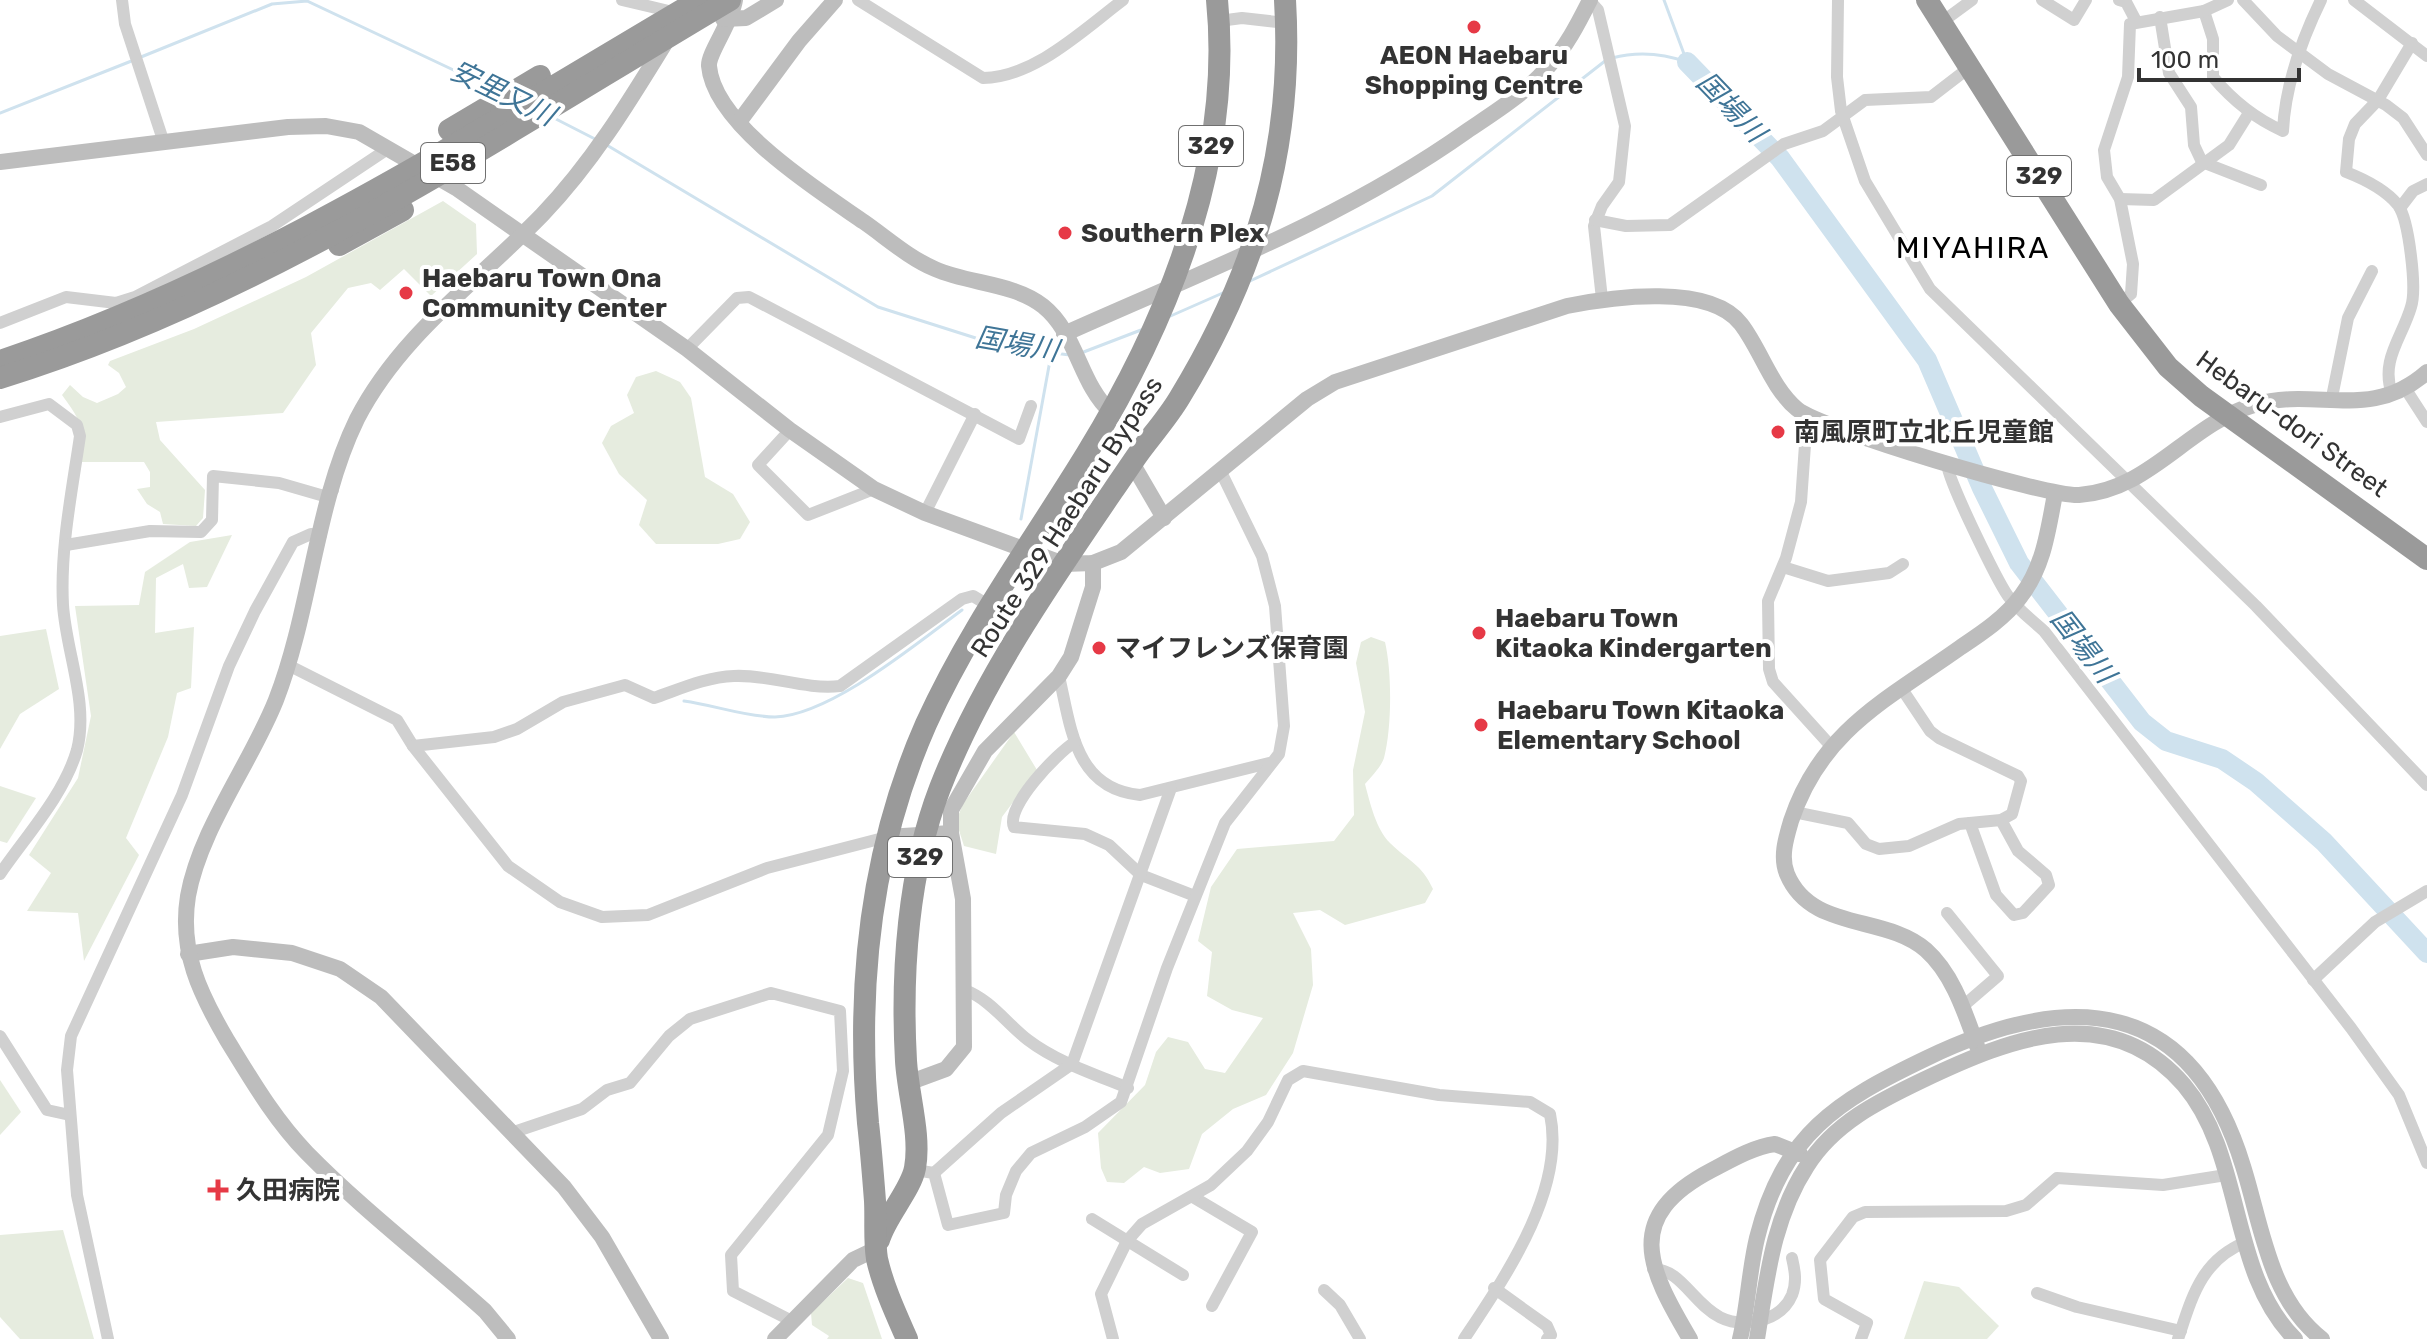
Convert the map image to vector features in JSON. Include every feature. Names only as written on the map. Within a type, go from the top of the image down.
[{"type":"highway","points":[[381,186],[403,163],[444,133],[669,0]]},
{"type":"highway","points":[[171,316],[204,312],[355,237],[750,0]]},
{"type":"highway","name":"Route 329 Haebaru Bypass","points":[[925,1171],[908,1083],[905,1013],[910,931],[926,832],[941,785],[980,705],[1064,564],[1179,399],[1233,297],[1248,261],[1271,185],[1280,136],[1287,69],[1285,0]]},
{"type":"highway","name":"Hebaru-dori Street","points":[[1927,0],[2119,304],[2168,367],[2427,559]]},
{"type":"highway","name":"E58","points":[[0,378],[94,338],[203,282],[381,186],[695,5]]},
{"type":"highway","name":"E58","points":[[0,361],[171,316],[297,253],[732,7]]},
{"type":"highway","name":"Route 329 Haebaru Bypass","points":[[907,1339],[876,1249],[862,1019],[868,940],[887,837],[927,722],[988,605],[1111,412],[1166,297],[1209,160],[1217,105],[1218,11]]},
{"type":"highway","points":[[876,1249],[885,1221],[925,1171]]},
{"type":"street","points":[[122,0],[125,24],[164,143]]},
{"type":"street","points":[[622,0],[732,7],[746,18],[776,0]]},
{"type":"street","points":[[739,122],[799,41],[835,0]]},
{"type":"street","points":[[858,0],[983,78],[998,78],[1033,65],[1123,0]]},
{"type":"street","points":[[1067,338],[1248,261],[1421,164],[1513,98],[1558,56],[1590,0],[1598,10],[1625,126],[1619,182],[1595,220],[1602,299]]},
{"type":"street","points":[[1838,0],[1837,77],[1843,114],[1865,181],[1930,289],[2256,606],[2405,758],[2427,785]]},
{"type":"street","points":[[1942,22],[1972,0]]},
{"type":"street","points":[[2042,0],[2074,20],[2086,0]]},
{"type":"street","points":[[2119,0],[2126,2],[2136,21]]},
{"type":"street","points":[[2119,304],[2131,294],[2133,264],[2120,199],[2107,177],[2104,150],[2128,77],[2130,24],[2204,11],[2228,0]]},
{"type":"street","points":[[2243,0],[2277,36],[2328,74],[2378,100],[2403,118],[2427,155]]},
{"type":"street","points":[[2204,11],[2213,39],[2213,77],[2233,101],[2283,131],[2284,111],[2300,53],[2321,0]]},
{"type":"street","points":[[2354,0],[2427,56]]},
{"type":"street","points":[[508,1339],[485,1311],[340,1184],[284,1127],[209,1009],[188,954],[186,913],[195,870],[265,726],[288,665],[333,490],[357,420],[380,381],[423,329],[522,235],[597,148],[667,39],[695,5]]},
{"type":"street","points":[[732,7],[713,49],[709,70],[739,122],[783,165],[914,257],[948,275],[1030,298],[1055,318],[1100,402],[1111,412]]},
{"type":"street","points":[[1218,11],[1242,18],[1286,23]]},
{"type":"street","points":[[2160,17],[2169,73],[2191,107],[2194,145],[2202,162],[2261,185]]},
{"type":"street","points":[[2412,43],[2378,100],[2355,124],[2349,139],[2346,172],[2369,181],[2400,208],[2421,289],[2391,351],[2386,379],[2427,422]]},
{"type":"street","points":[[1595,220],[1626,226],[1670,225],[1784,144],[1823,131],[1865,100],[1931,97],[1970,67]]},
{"type":"street","points":[[2120,199],[2154,200],[2229,145],[2249,113]]},
{"type":"street","points":[[0,162],[309,126],[359,132],[456,188],[687,349],[790,430],[874,489],[925,513],[1064,564],[1093,563],[1121,552],[1307,399],[1348,376],[1567,306],[1602,299],[1669,298],[1717,305],[1740,323],[1783,393],[1807,416],[1952,465],[2055,494],[2093,494],[2127,483],[2155,466],[2202,428],[2228,414],[2273,401],[2365,402],[2398,391],[2427,372]]},
{"type":"street","points":[[0,323],[66,297],[116,303],[135,297],[272,226],[389,148]]},
{"type":"street","points":[[2400,208],[2413,191],[2427,184]]},
{"type":"street","points":[[2331,402],[2348,318],[2372,271]]},
{"type":"street","points":[[687,349],[737,298],[749,297],[1019,439],[1031,406]]},
{"type":"street","points":[[0,417],[49,404],[77,425],[80,436],[66,545],[63,602],[78,697],[77,750],[56,793],[0,874]]},
{"type":"street","points":[[925,513],[975,414]]},
{"type":"street","points":[[1807,416],[1801,502],[1783,567],[1768,601],[1770,676],[1830,745]]},
{"type":"street","points":[[790,430],[758,465],[808,515],[874,489]]},
{"type":"street","points":[[1132,463],[1164,518]]},
{"type":"street","points":[[1952,465],[1945,470],[1958,500],[2018,600],[2399,1095],[2427,1163]]},
{"type":"street","points":[[1171,788],[1072,1064],[925,1171],[948,1225],[1004,1213],[1006,1195],[1016,1171],[1031,1153],[1106,1115],[1121,1102],[1167,968],[1225,823],[1279,754],[1284,726],[1275,606],[1262,556],[1221,472]]},
{"type":"street","points":[[66,545],[150,531],[201,532],[212,520],[213,476],[279,483],[324,496],[333,490]]},
{"type":"street","points":[[1980,1053],[1962,1007],[1941,967],[1914,941],[1815,909],[1799,894],[1784,865],[1786,836],[1806,782],[1830,745],[1974,638],[2018,600],[2040,563],[2055,494]]},
{"type":"street","points":[[108,1339],[80,1210],[70,1115],[67,1054],[71,1036],[182,795],[229,666],[293,542],[302,536],[321,535]]},
{"type":"street","points":[[908,1083],[946,1069],[964,1047],[963,899],[951,833],[951,810],[985,751],[1059,676],[1071,657],[1088,605],[1093,563]]},
{"type":"street","points":[[1783,567],[1828,581],[1889,573],[1903,564]]},
{"type":"street","points":[[413,746],[494,737],[517,729],[563,702],[625,685],[654,698],[711,679],[737,675],[820,688],[840,686],[962,599],[973,596],[988,605]]},
{"type":"street","points":[[288,665],[397,720],[413,746],[508,866],[560,902],[602,917],[648,915],[767,868],[887,837],[926,832],[951,833]]},
{"type":"street","points":[[1059,676],[1083,762],[1101,783],[1120,793],[1140,795],[1269,763]]},
{"type":"street","points":[[1794,812],[1848,823],[1866,844],[1879,849],[1909,846],[1959,824],[2001,820],[2016,808],[2021,781],[2018,776],[1939,738],[1930,731],[1902,689]]},
{"type":"street","points":[[1075,742],[1036,779],[1012,815],[1014,827],[1085,834],[1109,845],[1141,875],[1195,896]]},
{"type":"street","points":[[1970,823],[1996,895],[2014,915],[2023,913],[2049,885],[2046,875],[2018,851],[2001,820]]},
{"type":"street","points":[[2313,980],[2375,922],[2427,891]]},
{"type":"street","points":[[1947,913],[1998,976],[1962,1007]]},
{"type":"street","points":[[188,954],[233,947],[264,949],[317,959],[340,969],[381,997],[514,1132],[602,1237],[661,1339]]},
{"type":"street","points":[[965,990],[980,996],[1027,1040],[1128,1088]]},
{"type":"street","points":[[514,1132],[582,1109],[607,1090],[630,1083],[669,1036],[690,1019],[771,993],[840,1011],[843,1071],[828,1135],[820,1149],[746,1233],[731,1255],[733,1291],[792,1321]]},
{"type":"street","points":[[1746,1338],[1757,1239],[1766,1206],[1793,1151],[1822,1119],[1856,1093],[1974,1037],[2036,1018],[2069,1015],[2125,1024],[2173,1050],[2198,1075],[2229,1128],[2274,1272],[2292,1307],[2322,1339]]},
{"type":"street","points":[[1746,1338],[1784,1207],[1812,1160],[1856,1116],[1980,1053],[2052,1032],[2104,1036],[2135,1048],[2183,1084],[2201,1108],[2271,1308],[2295,1339]]},
{"type":"street","points":[[0,1036],[47,1110],[70,1115]]},
{"type":"street","points":[[1113,1339],[1101,1294],[1127,1241],[1142,1224],[1193,1197],[1247,1151],[1296,1072],[1439,1095],[1530,1102],[1550,1114],[1554,1133],[1552,1163],[1534,1221],[1465,1339]]},
{"type":"street","points":[[1690,1339],[1653,1269],[1652,1229],[1665,1205],[1683,1186],[1766,1146],[1781,1145],[1812,1160]]},
{"type":"street","points":[[1861,1339],[1867,1323],[1824,1299],[1820,1260],[1853,1217],[1865,1212],[2006,1211],[2026,1205],[2057,1178],[2163,1185],[2226,1175]]},
{"type":"street","points":[[1193,1197],[1252,1232],[1212,1306]]},
{"type":"street","points":[[1092,1219],[1183,1275]]},
{"type":"street","points":[[2037,1293],[2180,1335],[2197,1282],[2227,1251],[2246,1242]]},
{"type":"street","points":[[775,1339],[853,1260],[876,1249]]},
{"type":"street","points":[[1653,1269],[1671,1275],[1716,1317],[1746,1323],[1763,1320],[1789,1302],[1796,1276],[1792,1258]]},
{"type":"street","points":[[1494,1288],[1547,1326],[1551,1335],[1547,1339]]},
{"type":"street","points":[[1324,1290],[1340,1305],[1360,1339]]},
{"type":"shaded area","points":[[443,201],[476,224],[477,254],[431,296],[404,269],[380,290],[371,283],[348,288],[311,333],[316,365],[283,413],[156,422],[160,440],[205,490],[203,518],[196,526],[163,524],[160,512],[147,504],[137,489],[150,487],[150,472],[144,462],[80,462],[82,433],[74,412],[62,395],[70,385],[83,397],[97,403],[118,394],[126,387],[119,373],[108,365],[110,361],[194,329],[306,277]]},
{"type":"shaded area","points":[[656,371],[680,382],[691,398],[705,477],[733,494],[750,522],[740,539],[718,544],[656,544],[639,525],[647,500],[619,474],[602,443],[611,426],[634,413],[627,395],[636,377]]},
{"type":"shaded area","points":[[232,535],[207,587],[189,588],[183,564],[156,578],[155,633],[194,627],[191,688],[177,693],[168,737],[126,838],[139,855],[84,961],[78,913],[27,911],[51,873],[29,855],[78,778],[91,716],[75,606],[139,605],[145,572],[190,542]]},
{"type":"shaded area","points":[[46,629],[59,689],[20,714],[0,749],[0,636]]},
{"type":"shaded area","points":[[1371,637],[1385,642],[1390,716],[1384,758],[1365,784],[1381,831],[1419,868],[1433,889],[1425,903],[1345,925],[1320,910],[1293,913],[1311,949],[1313,985],[1293,1053],[1266,1095],[1233,1109],[1202,1134],[1189,1169],[1160,1173],[1144,1167],[1124,1183],[1107,1182],[1101,1168],[1098,1133],[1145,1085],[1156,1052],[1168,1037],[1188,1042],[1205,1069],[1225,1073],[1263,1018],[1232,1010],[1207,996],[1212,952],[1198,941],[1211,887],[1237,849],[1334,841],[1354,815],[1353,770],[1365,712],[1356,663],[1361,642]]},
{"type":"shaded area","points":[[1014,732],[1037,770],[1002,817],[996,854],[964,846],[956,821],[963,804]]},
{"type":"shaded area","points":[[0,786],[36,798],[7,843],[0,841]]},
{"type":"shaded area","points":[[0,1080],[21,1112],[0,1135]]},
{"type":"shaded area","points":[[63,1230],[94,1339],[20,1339],[0,1317],[0,1235]]},
{"type":"shaded area","points":[[848,1278],[863,1283],[882,1339],[827,1339],[829,1336],[812,1325],[811,1313]]},
{"type":"shaded area","points":[[1924,1281],[1959,1287],[1999,1326],[1987,1339],[1904,1339]]},
{"type":"waterway","points":[[1664,0],[1687,62]]},
{"type":"waterway","name":"安里又川","points":[[141,57],[272,4],[307,1],[498,91]]},
{"type":"waterway","name":"国場川","points":[[1612,58],[1650,54],[1687,62]]},
{"type":"waterway","name":"安里又川","points":[[0,113],[134,60]]},
{"type":"waterway","name":"国場川","points":[[1250,281],[1432,196],[1605,61]]},
{"type":"waterway","name":"国場川","points":[[1687,62],[1780,158],[1927,360],[1982,488],[2019,563],[2142,722],[2166,741],[2222,759],[2256,782],[2324,842],[2427,953]]},
{"type":"waterway","name":"安里又川","points":[[552,117],[595,139]]},
{"type":"waterway","name":"国場川","points":[[605,144],[878,307],[1004,347],[1070,355]]},
{"type":"waterway","name":"国場川","points":[[1166,318],[1225,292]]},
{"type":"waterway","name":"国場川","points":[[1081,353],[1141,330]]},
{"type":"waterway","points":[[1021,519],[1051,355]]},
{"type":"waterway","points":[[684,701],[764,716],[797,713],[822,704],[873,675],[962,610]]},
{"type":"place","name":"AEON Haebaru Shopping Centre","points":[[1474,27]]},
{"type":"place","name":"Southern Plex","points":[[1065,233]]},
{"type":"place","name":"Haebaru Town Ona Community Center","points":[[406,293]]},
{"type":"place","name":"南風原町立北丘児童館","points":[[1778,432]]},
{"type":"place","name":"Haebaru Town Kitaoka Kindergarten","points":[[1479,633]]},
{"type":"place","name":"マイフレンズ保育園","points":[[1099,648]]},
{"type":"place","name":"Haebaru Town Kitaoka Elementary School","points":[[1481,725]]},
{"type":"place","name":"久田病院","points":[[218,1190]]},
{"type":"district","name":"MIYAHIRA","points":[[1973,248]]}]
